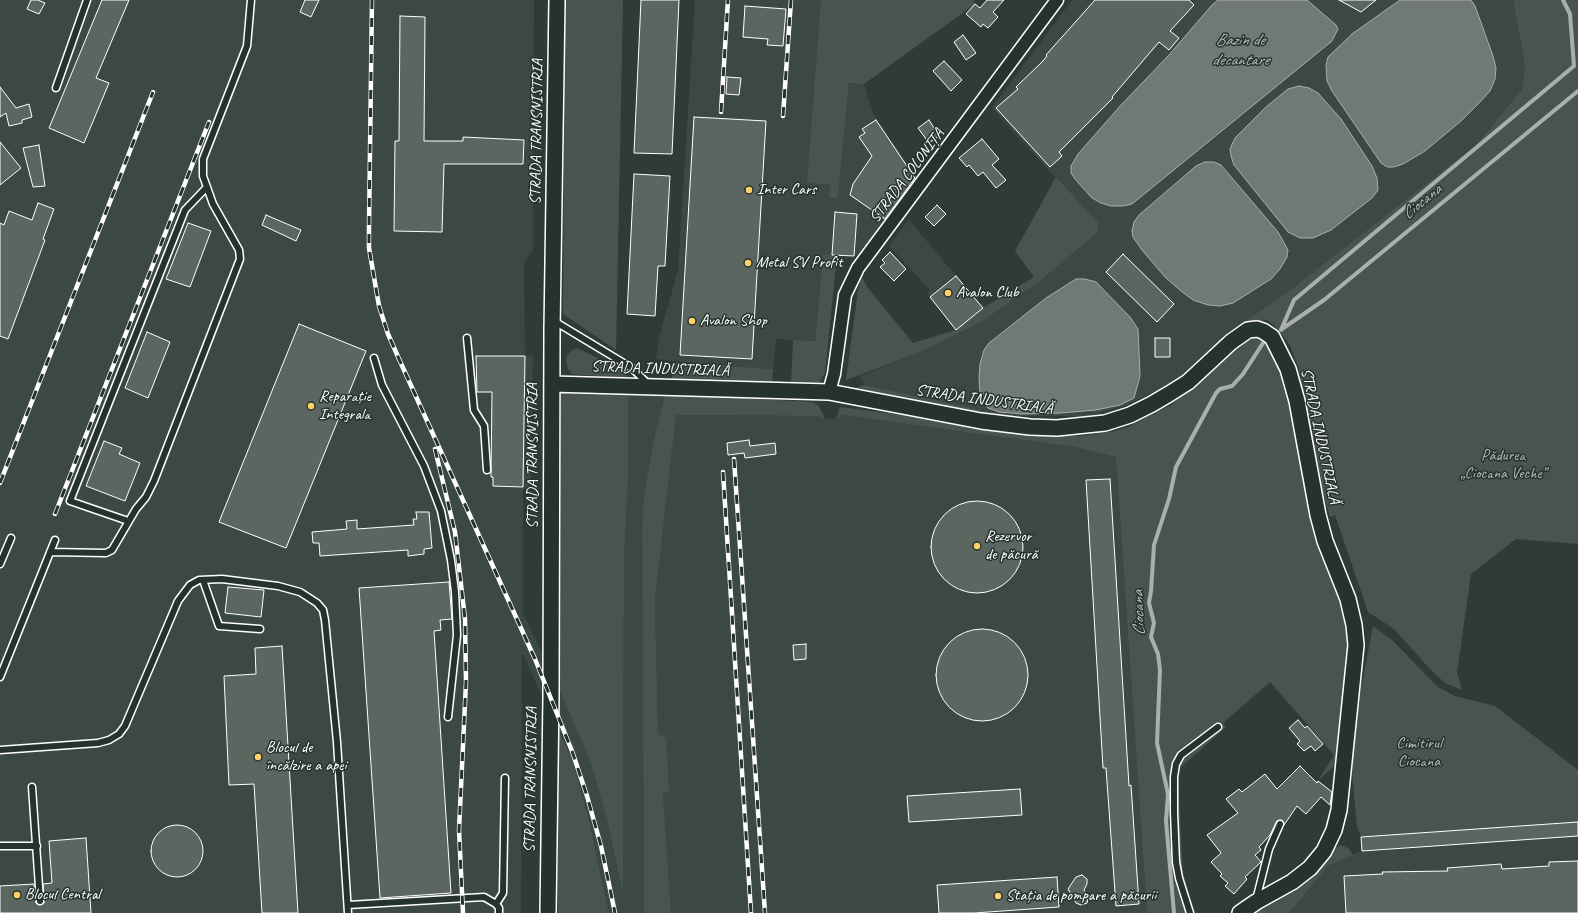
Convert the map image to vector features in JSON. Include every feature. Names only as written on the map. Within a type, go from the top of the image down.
[{"type":"street","name":"STRADA TRANSNISTRIA","points":[[548,913],[551,689],[552,320],[557,0]]},
{"type":"street","name":"STRADA COLONIȚA","points":[[829,392],[834,374],[845,295],[858,268],[1057,0]]},
{"type":"street","name":"STRADA INDUSTRIALĂ","points":[[552,384],[829,392],[981,421],[1030,427],[1056,428],[1105,423],[1130,415],[1188,382],[1231,342],[1248,330],[1256,329],[1263,331],[1272,338],[1288,369],[1297,401],[1318,514],[1325,541],[1348,599],[1354,625],[1356,645],[1339,810],[1334,830],[1324,851],[1310,868],[1292,882],[1256,902],[1240,913]]},
{"type":"lane","points":[[56,88],[87,0]]},
{"type":"lane","points":[[50,552],[106,554],[112,550],[128,521],[146,498],[154,481],[240,259],[239,250],[212,204],[203,176],[203,159],[247,46],[251,0]]},
{"type":"lane","points":[[128,521],[70,501],[185,210],[207,187]]},
{"type":"lane","points":[[552,320],[632,368],[651,387]]},
{"type":"lane","points":[[467,338],[474,410],[484,426],[487,470]]},
{"type":"lane","points":[[374,358],[382,385],[424,466],[432,484],[441,512],[455,592],[457,635],[448,717]]},
{"type":"lane","points":[[0,564],[11,538]]},
{"type":"lane","points":[[0,677],[55,540]]},
{"type":"lane","points":[[0,750],[98,743],[109,740],[119,734],[125,726],[178,601],[190,585],[203,580],[222,579],[278,586],[300,592],[317,603],[323,610],[337,742],[348,913]]},
{"type":"lane","points":[[203,580],[219,626],[260,629]]},
{"type":"lane","points":[[1190,913],[1179,878],[1176,862],[1174,777],[1176,764],[1182,755],[1218,727]]},
{"type":"lane","points":[[496,904],[503,893],[505,778]]},
{"type":"lane","points":[[32,787],[40,901]]},
{"type":"lane","points":[[1256,902],[1268,850],[1280,824]]},
{"type":"lane","points":[[0,846],[37,846]]},
{"type":"lane","points":[[348,905],[484,897],[496,904],[499,908],[499,913]]},
{"type":"shaded area","points":[[0,0],[534,0],[533,250],[524,262],[525,356],[533,355],[531,490],[523,490],[523,613],[571,712],[591,762],[607,820],[623,890],[624,559],[628,478],[628,392],[665,394],[654,439],[642,532],[644,913],[609,913],[574,765],[522,653],[521,913],[0,913]]},
{"type":"shaded area","points":[[695,0],[842,0],[838,198],[849,83],[864,84],[873,114],[915,177],[886,220],[878,226],[881,230],[863,254],[854,256],[823,254],[815,341],[776,339],[773,369],[656,359],[660,334],[678,270]]},
{"type":"shaded area","points":[[1072,0],[1513,0],[1525,65],[1522,89],[1477,144],[1293,288],[1243,323],[1184,377],[1125,406],[1088,416],[1008,416],[988,413],[973,408],[864,385],[860,376],[918,353],[980,323],[1041,280],[1098,232],[1097,223],[992,108]]},
{"type":"shaded area","points":[[909,220],[983,308],[956,330],[927,294],[930,290],[889,246]]},
{"type":"shaded area","points":[[676,415],[818,416],[825,419],[836,419],[842,415],[1075,447],[1116,457],[1147,913],[671,913],[663,793],[669,791],[658,734],[655,600]]},
{"type":"shaded area","points":[[1578,822],[1578,913],[1289,913],[1328,866],[1361,851],[1361,837]]},
{"type":"green space","points":[[565,0],[623,0],[616,350],[563,314]]},
{"type":"green space","points":[[821,0],[973,0],[975,4],[864,84],[849,83],[838,198],[829,198],[830,185],[807,183]]},
{"type":"green space","name":"Pădurea „Ciocana Veche”","points":[[1513,0],[1578,0],[1578,544],[1516,539],[1471,574],[1457,673],[1462,690],[1445,683],[1430,669],[1394,629],[1368,612],[1335,515],[1330,517],[1321,484],[1298,366],[1290,345],[1274,325],[1267,320],[1243,323],[1293,288],[1477,144],[1522,89],[1525,65]]},
{"type":"green space","points":[[1056,177],[1098,223],[1098,232],[1041,280],[980,323],[918,353],[846,380],[858,290],[862,277],[867,287],[913,343],[956,330],[983,308],[1034,277],[1015,251]]},
{"type":"green space","points":[[823,254],[837,255],[825,373],[817,386],[791,384],[793,340],[815,341]]},
{"type":"green space","points":[[1255,337],[1262,338],[1273,350],[1283,377],[1306,490],[1343,600],[1349,636],[1349,667],[1336,764],[1318,781],[1334,755],[1270,682],[1223,723],[1226,727],[1180,768],[1178,780],[1183,873],[1195,913],[1147,913],[1116,457],[1075,447],[842,415],[836,419],[840,407],[926,418],[1036,436],[1081,436],[1114,431],[1128,427],[1171,405],[1246,340]]},
{"type":"green space","points":[[577,348],[628,373],[626,378],[572,374],[568,369],[566,361],[567,355],[572,350]]},
{"type":"green space","points":[[674,362],[773,369],[772,382],[672,379]]},
{"type":"green space","points":[[864,385],[973,408],[988,413],[850,390]]},
{"type":"green space","points":[[561,390],[628,392],[628,478],[624,559],[623,892],[607,820],[591,763],[560,690]]},
{"type":"green space","points":[[665,394],[813,402],[819,406],[825,419],[817,416],[676,415],[655,600],[658,734],[666,738],[669,791],[663,793],[671,913],[644,913],[642,532],[644,496],[654,439]]},
{"type":"green space","name":"Cimitirul Ciocana","points":[[1373,626],[1392,640],[1438,687],[1455,696],[1495,706],[1578,770],[1578,822],[1361,837],[1357,827],[1350,747]]},
{"type":"green space","points":[[558,729],[574,765],[589,822],[609,913],[558,913]]},
{"type":"green space","points":[[1341,845],[1349,849],[1353,855],[1328,866],[1289,913],[1255,913],[1295,891],[1318,872],[1332,849]]},
{"type":"water","name":"Bazin de decantare","points":[[1218,0],[1307,0],[1336,25],[1338,29],[1332,41],[1132,204],[1111,206],[1092,198],[1071,173],[1071,166],[1078,154]]},
{"type":"water","points":[[1400,0],[1471,0],[1475,6],[1496,68],[1495,79],[1490,91],[1461,121],[1425,151],[1403,164],[1394,167],[1387,167],[1381,163],[1332,91],[1327,81],[1326,65],[1328,57],[1352,34]]},
{"type":"water","name":"Bazin de decantare","points":[[1299,86],[1309,88],[1318,93],[1341,119],[1372,166],[1377,178],[1378,190],[1372,198],[1331,230],[1313,238],[1300,238],[1288,232],[1234,165],[1230,149],[1235,138],[1266,107],[1288,89]]},
{"type":"water","points":[[1205,162],[1214,162],[1221,165],[1278,232],[1288,250],[1287,257],[1280,269],[1271,279],[1233,303],[1220,306],[1208,305],[1193,300],[1181,291],[1165,277],[1142,250],[1133,237],[1132,231],[1134,222],[1139,215],[1196,166]]},
{"type":"water","points":[[1076,279],[1085,279],[1096,282],[1130,317],[1138,329],[1140,376],[1134,398],[1120,405],[1096,410],[1061,413],[1023,414],[999,412],[988,408],[980,393],[980,364],[984,350],[989,343],[1046,298]]},
{"type":"building","points":[[31,0],[38,0],[45,3],[39,14],[27,9]]},
{"type":"building","points":[[102,0],[129,0],[96,78],[109,83],[84,143],[49,128]]},
{"type":"building","points":[[305,0],[319,0],[311,17],[300,12]]},
{"type":"building","points":[[641,0],[679,0],[672,154],[634,153]]},
{"type":"building","points":[[987,0],[1004,0],[993,12],[998,17],[988,28],[983,24],[981,27],[966,14],[975,4],[980,8]]},
{"type":"building","points":[[1095,0],[1189,0],[1194,5],[1170,31],[1179,38],[1169,50],[1159,42],[1112,97],[1113,98],[1059,152],[1062,156],[1050,167],[996,108],[1018,89],[1016,87],[1043,61],[1047,56],[1046,55]]},
{"type":"building","points":[[1339,0],[1376,0],[1361,12]]},
{"type":"building","points":[[745,6],[786,9],[783,46],[767,45],[768,39],[743,37]]},
{"type":"building","points":[[400,16],[425,17],[424,141],[463,141],[463,137],[524,140],[523,164],[444,164],[442,232],[394,231],[395,141],[399,141]]},
{"type":"building","points":[[963,35],[976,53],[966,60],[954,42]]},
{"type":"building","points":[[944,61],[962,80],[951,91],[933,71]]},
{"type":"building","points":[[727,77],[741,78],[739,95],[726,94]]},
{"type":"building","points":[[0,87],[16,108],[29,104],[32,117],[22,120],[22,123],[9,126],[6,113],[0,117]]},
{"type":"building","points":[[694,117],[766,121],[752,359],[680,355]]},
{"type":"building","points":[[876,120],[915,178],[885,219],[850,195],[853,184],[872,156],[859,137],[865,133],[862,129]]},
{"type":"building","points":[[929,120],[939,136],[929,143],[918,128]]},
{"type":"building","points":[[982,139],[999,159],[992,165],[1006,180],[996,188],[983,172],[978,176],[969,165],[967,167],[959,158]]},
{"type":"building","points":[[0,142],[21,168],[0,185]]},
{"type":"building","points":[[39,145],[45,186],[33,187],[23,148]]},
{"type":"building","points":[[634,174],[670,176],[665,266],[658,266],[655,316],[627,314]]},
{"type":"building","points":[[38,203],[54,209],[43,239],[45,240],[8,339],[0,336],[0,223],[4,225],[9,211],[32,220]]},
{"type":"building","points":[[937,205],[946,214],[934,226],[925,217]]},
{"type":"building","points":[[835,212],[857,214],[854,256],[832,255]]},
{"type":"building","points":[[266,215],[301,230],[296,241],[262,225]]},
{"type":"building","points":[[188,223],[211,231],[190,287],[166,279]]},
{"type":"building","points":[[890,252],[906,269],[894,281],[880,267],[885,263],[882,260]]},
{"type":"building","points":[[1123,254],[1174,304],[1157,322],[1106,272]]},
{"type":"building","points":[[956,276],[983,308],[956,330],[930,297]]},
{"type":"building","points":[[299,324],[366,351],[286,548],[219,522]]},
{"type":"building","points":[[147,332],[170,342],[148,398],[125,388]]},
{"type":"building","points":[[1155,338],[1170,338],[1170,357],[1155,357]]},
{"type":"building","points":[[476,356],[525,356],[523,487],[493,486],[493,477],[491,477],[492,392],[477,392]]},
{"type":"building","points":[[749,440],[750,446],[775,443],[776,454],[745,458],[744,453],[728,455],[727,443]]},
{"type":"building","points":[[104,441],[122,448],[119,454],[140,463],[125,501],[86,486]]},
{"type":"building","points":[[1110,479],[1129,786],[1131,785],[1139,904],[1116,906],[1106,768],[1103,768],[1086,480]]},
{"type":"building","name":"Rezervor de păcură","points":[[977,501],[994,505],[1009,515],[1019,530],[1023,547],[1019,564],[1009,579],[994,589],[977,593],[960,589],[945,579],[935,564],[931,547],[935,530],[945,515],[960,505]]},
{"type":"building","points":[[416,512],[429,512],[432,548],[424,549],[424,554],[408,556],[408,550],[320,556],[319,543],[313,543],[312,532],[347,529],[346,521],[357,520],[357,529],[414,525],[413,519],[417,519]]},
{"type":"building","points":[[449,582],[452,619],[440,620],[441,630],[434,631],[451,893],[380,898],[359,588]]},
{"type":"building","points":[[228,587],[264,590],[261,617],[225,613]]},
{"type":"building","points":[[982,629],[999,633],[1014,643],[1024,658],[1028,675],[1024,692],[1014,707],[999,717],[982,721],[965,717],[950,707],[940,692],[936,675],[940,658],[950,643],[965,633]]},
{"type":"building","points":[[806,644],[806,659],[794,660],[793,645]]},
{"type":"building","name":"Blocul de încălzire a apei","points":[[282,646],[298,913],[262,913],[254,784],[229,785],[224,676],[256,674],[255,648]]},
{"type":"building","points":[[1298,720],[1305,728],[1307,726],[1323,744],[1315,751],[1311,746],[1304,751],[1297,744],[1300,741],[1289,728]]},
{"type":"building","points":[[1300,766],[1317,783],[1318,781],[1332,792],[1330,805],[1321,797],[1306,814],[1297,806],[1284,825],[1282,820],[1277,821],[1270,835],[1259,847],[1261,850],[1255,855],[1261,862],[1245,877],[1247,879],[1234,894],[1225,886],[1228,883],[1220,876],[1222,874],[1211,862],[1221,853],[1207,835],[1238,813],[1226,799],[1239,789],[1242,792],[1265,774],[1277,789]]},
{"type":"building","points":[[1020,789],[1022,815],[909,822],[907,796]]},
{"type":"building","points":[[1578,822],[1578,836],[1362,851],[1361,837]]},
{"type":"building","points":[[172,825],[182,825],[192,829],[199,836],[203,846],[203,856],[199,866],[192,873],[182,877],[172,877],[162,873],[155,866],[151,856],[151,846],[155,836],[162,829]]},
{"type":"building","points":[[86,838],[91,913],[0,913],[0,886],[34,884],[36,903],[40,905],[44,903],[43,884],[52,883],[49,841]]},
{"type":"building","points":[[1578,861],[1578,913],[1346,913],[1344,876],[1383,874],[1382,872],[1448,871],[1447,868],[1501,864],[1502,869],[1549,866],[1549,862]]},
{"type":"building","points":[[1082,875],[1087,879],[1087,884],[1084,890],[1088,898],[1087,903],[1081,905],[1076,903],[1068,889],[1076,877]]},
{"type":"building","name":"Stația de pompare a păcurii","points":[[1057,877],[1059,907],[974,913],[939,913],[937,885]]},
{"type":"waterway","points":[[1281,330],[1294,300],[1574,66],[1570,14],[1563,0]]},
{"type":"waterway","name":"Ciocana","points":[[1282,329],[1324,300],[1578,91]]},
{"type":"waterway","name":"Ciocana","points":[[1174,913],[1166,821],[1168,794],[1157,743],[1160,670],[1158,654],[1151,637],[1154,623],[1149,603],[1154,545],[1169,499],[1176,467],[1216,393],[1220,389],[1232,386],[1243,374],[1263,343]]},
{"type":"railway","points":[[372,0],[369,248],[379,306],[388,334],[535,659],[572,751],[587,796],[601,846],[615,913]]},
{"type":"railway","points":[[721,112],[728,0]]},
{"type":"railway","points":[[783,116],[791,0]]},
{"type":"railway","points":[[0,483],[153,92]]},
{"type":"railway","points":[[55,514],[209,122]]},
{"type":"railway","points":[[435,449],[455,532],[465,619],[466,682],[459,830],[463,913]]},
{"type":"railway","points":[[734,459],[765,913]]},
{"type":"railway","points":[[723,472],[751,913]]},
{"type":"place","name":"Inter Cars","points":[[749,190]]},
{"type":"place","name":"Metal SV Profit","points":[[748,263]]},
{"type":"place","name":"Avalon Club","points":[[948,293]]},
{"type":"place","name":"Avalon Shop","points":[[692,321]]},
{"type":"place","name":"Reparație Integrala","points":[[311,406]]},
{"type":"place","name":"Rezervor de păcură","points":[[977,546]]},
{"type":"place","name":"Blocul de încălzire a apei","points":[[258,757]]},
{"type":"place","name":"Blocul Central","points":[[17,895]]},
{"type":"place","name":"Stația de pompare a păcurii","points":[[998,896]]}]
